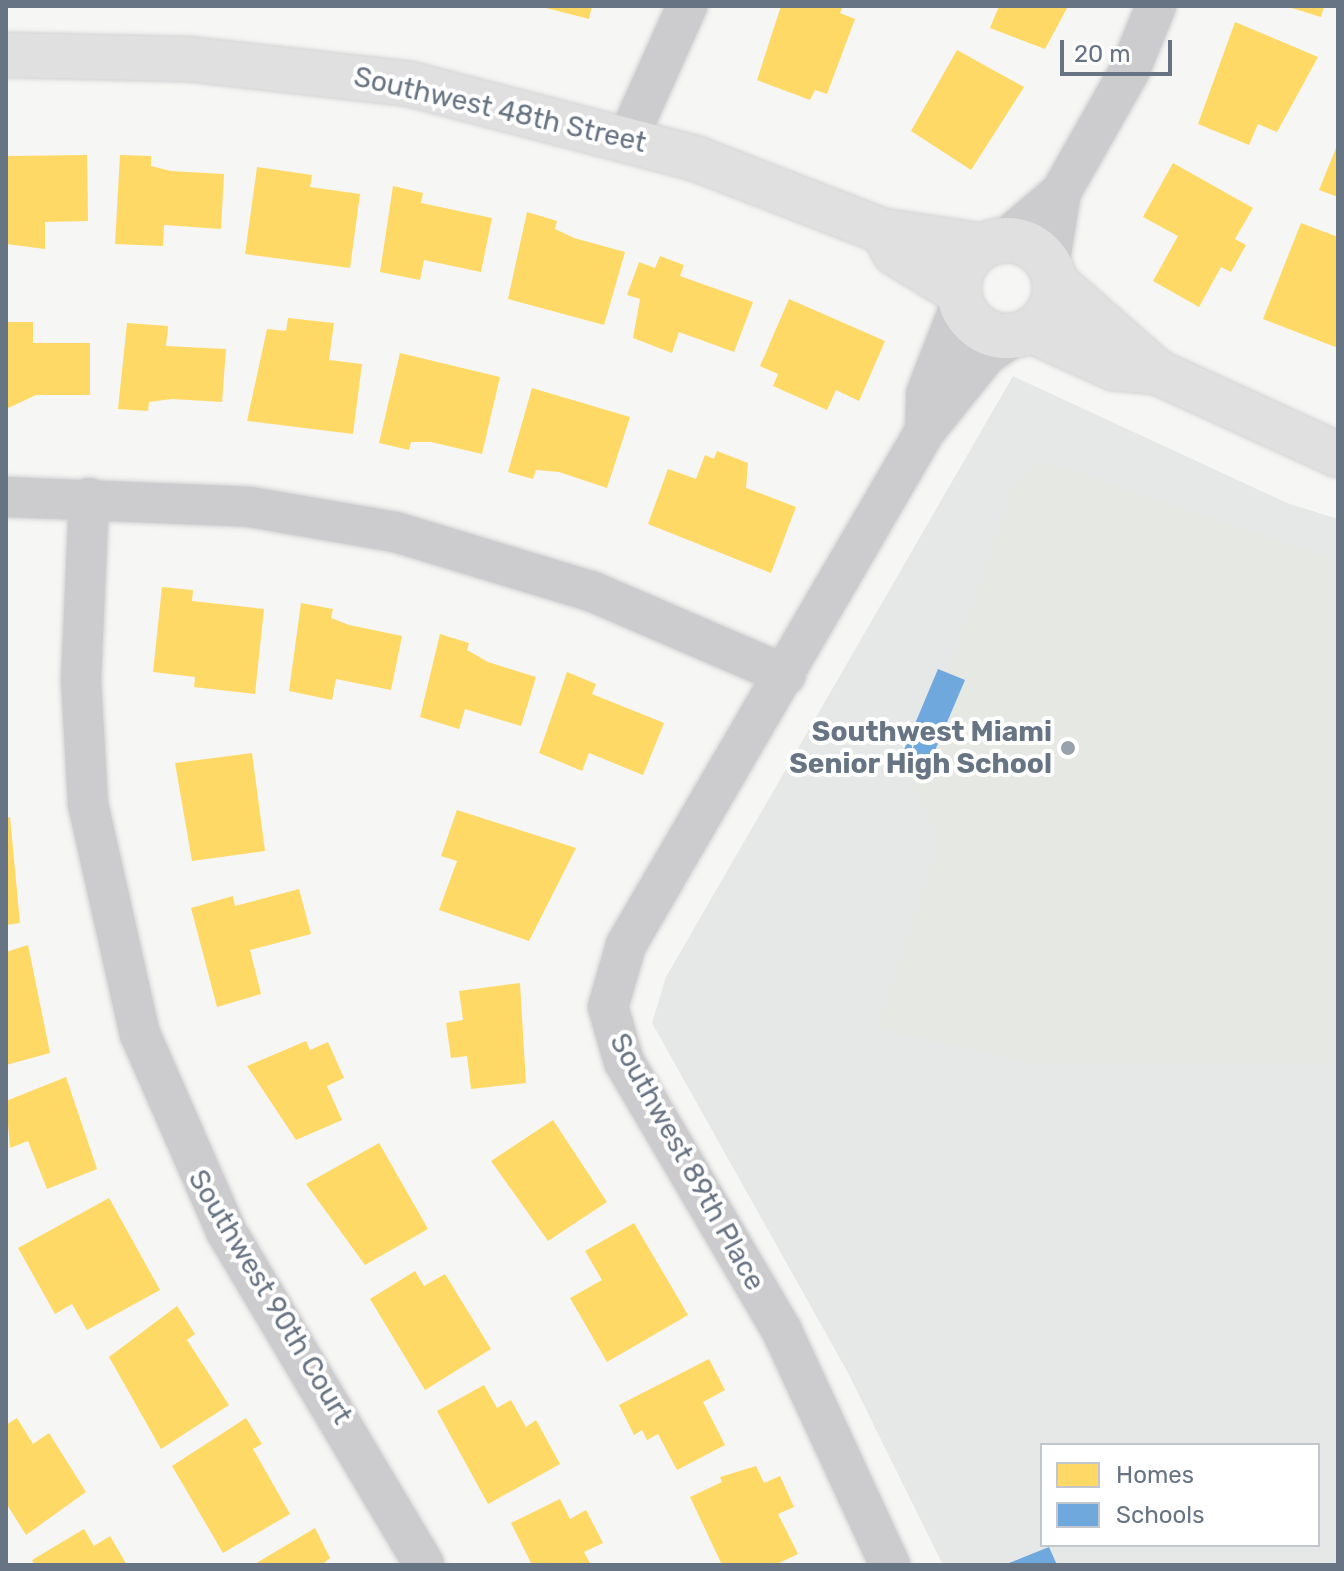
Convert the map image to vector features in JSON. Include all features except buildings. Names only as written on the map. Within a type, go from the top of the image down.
[{"type":"street","points":[[628,138],[687,6]]},
{"type":"street","points":[[1022,333],[1050,310],[1061,192],[1130,70],[1156,6]]},
{"type":"street","name":"Southwest 48th Street","points":[[6,55],[188,59],[334,72],[628,138],[883,231],[1030,247],[1052,273],[1157,372],[1338,455]]},
{"type":"street","points":[[960,298],[961,271],[1061,192]]},
{"type":"street","name":"Southwest 48th Street","points":[[883,231],[895,253],[960,298],[992,335],[1022,333],[1114,368],[1157,372]]},
{"type":"street","name":"Southwest 89th Place","points":[[925,431],[926,394],[960,298]]},
{"type":"street","name":"Southwest 89th Place","points":[[890,1565],[782,1331],[649,1106],[609,1019],[626,945],[786,675],[925,431],[986,355],[1022,333]]},
{"type":"street","points":[[6,497],[250,507],[395,532],[591,591],[786,675]]},
{"type":"street","name":"Southwest 90th Court","points":[[89,498],[81,679],[88,804],[140,1034],[226,1231],[424,1565]]},
{"type":"shaded area","name":"Southwest Miami Senior High School","points":[[1013,376],[1287,503],[1338,519],[1338,1565],[943,1565],[847,1371],[652,1023],[666,977]]},
{"type":"shaded area","points":[[1044,461],[1338,561],[1338,1064],[1036,1065],[878,1028],[940,844],[912,778],[1015,485]]},
{"type":"place","name":"Southwest Miami Senior High School","points":[[1068,748]]}]
